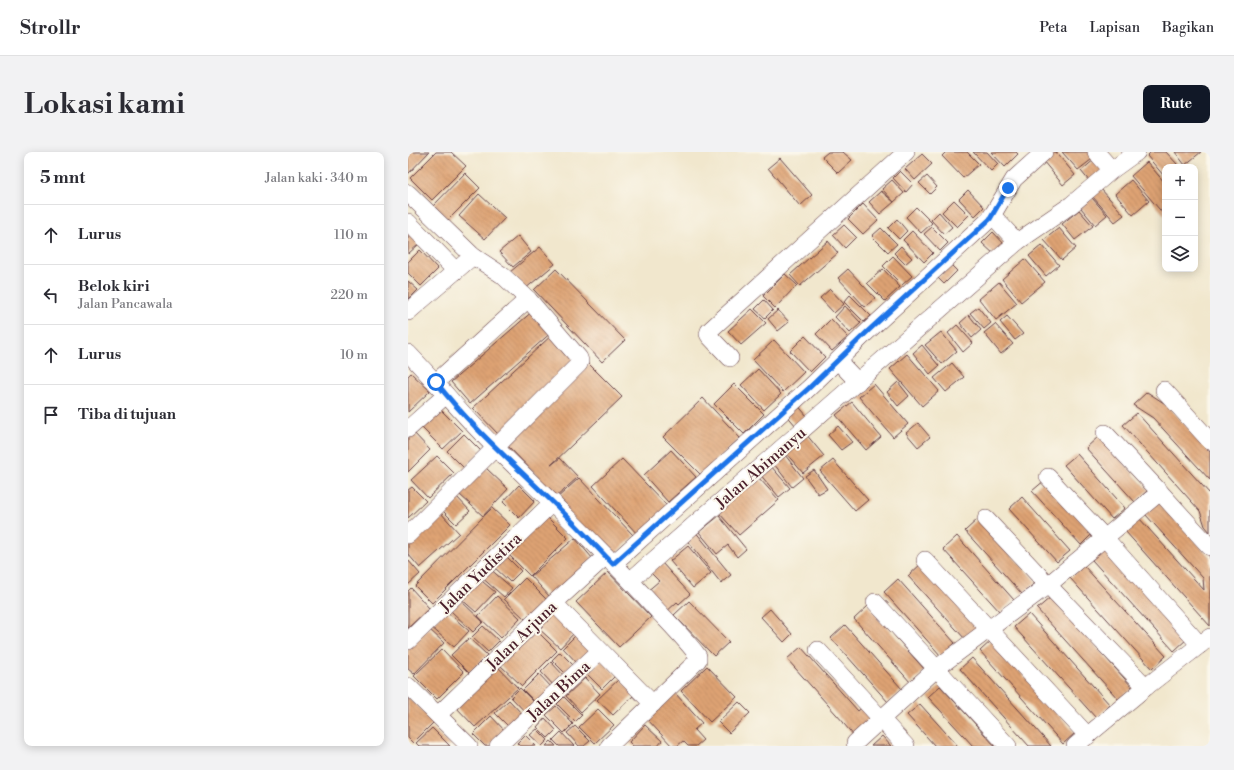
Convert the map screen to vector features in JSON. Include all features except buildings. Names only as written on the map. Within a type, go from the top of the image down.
[{"type":"street","points":[[730,358],[710,337],[708,334],[709,331],[906,152]]},
{"type":"street","name":"Jalan Arjuna","points":[[438,715],[554,603],[610,560],[838,360],[990,219],[1014,179],[1044,152]]},
{"type":"street","points":[[1096,152],[1112,170]]},
{"type":"street","name":"Jalan Abimanyu","points":[[631,580],[1017,242],[1071,205],[1112,170],[1137,152]]},
{"type":"street","points":[[408,193],[473,256],[502,275],[528,299],[580,361],[579,364],[408,535]]},
{"type":"street","points":[[428,213],[411,225],[456,271]]},
{"type":"street","points":[[992,215],[1017,242]]},
{"type":"street","points":[[408,312],[473,256]]},
{"type":"street","points":[[408,429],[441,388],[528,299]]},
{"type":"street","points":[[408,352],[495,447],[553,502],[631,580],[697,655],[698,660],[609,746]]},
{"type":"street","points":[[838,360],[858,382]]},
{"type":"street","points":[[1164,390],[1210,441]]},
{"type":"street","points":[[1105,433],[1210,547]]},
{"type":"street","points":[[926,560],[990,630],[1081,741],[1146,687],[1205,641],[1104,538],[1048,477]]},
{"type":"street","points":[[855,743],[937,668],[990,630],[1048,585],[1160,492]]},
{"type":"street","name":"Jalan Yudistira","points":[[408,641],[553,502]]},
{"type":"street","points":[[986,519],[1146,687]]},
{"type":"street","points":[[875,602],[1008,746]]},
{"type":"street","points":[[554,603],[653,704]]},
{"type":"street","points":[[818,650],[906,746]]},
{"type":"street","name":"Jalan Bima","points":[[498,746],[600,651]]},
{"type":"street","points":[[408,686],[469,746]]},
{"type":"route","points":[[436,382],[495,447],[553,502],[613,564],[809,388],[868,331],[990,219],[1008,188]]}]
